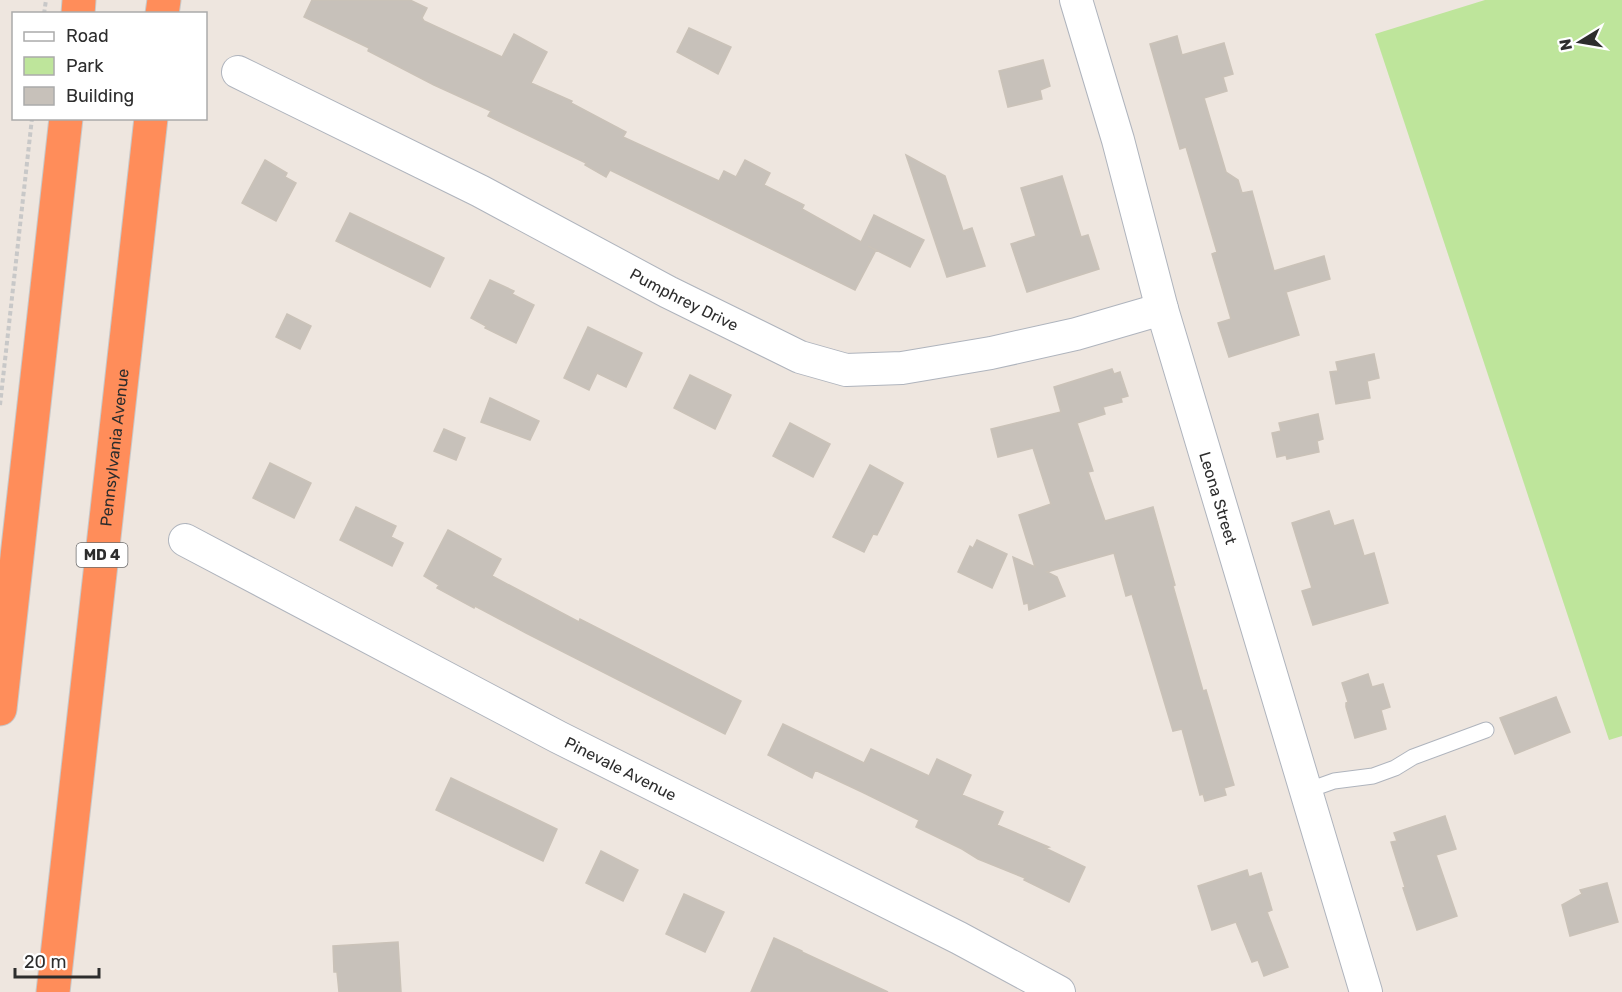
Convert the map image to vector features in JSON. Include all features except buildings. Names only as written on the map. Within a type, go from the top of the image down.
[{"type":"highway","points":[[0,709],[66,120]]},
{"type":"highway","name":"Pennsylvania Avenue","points":[[53,992],[151,120]]},
{"type":"street","name":"Leona Street","points":[[1076,0],[1118,140],[1162,309],[1366,992]]},
{"type":"street","name":"Pumphrey Drive","points":[[238,72],[480,192],[668,292],[800,357],[846,370],[902,368],[991,353],[1076,334],[1162,309]]},
{"type":"street","name":"Pinevale Avenue","points":[[185,540],[558,737],[959,938],[1059,992]]},
{"type":"lane","points":[[1306,791],[1334,781],[1372,776],[1395,768],[1413,757],[1486,730]]},
{"type":"path","points":[[0,405],[32,120]]},
{"type":"green space","points":[[1485,0],[1622,0],[1622,736],[1609,740],[1375,34]]}]
